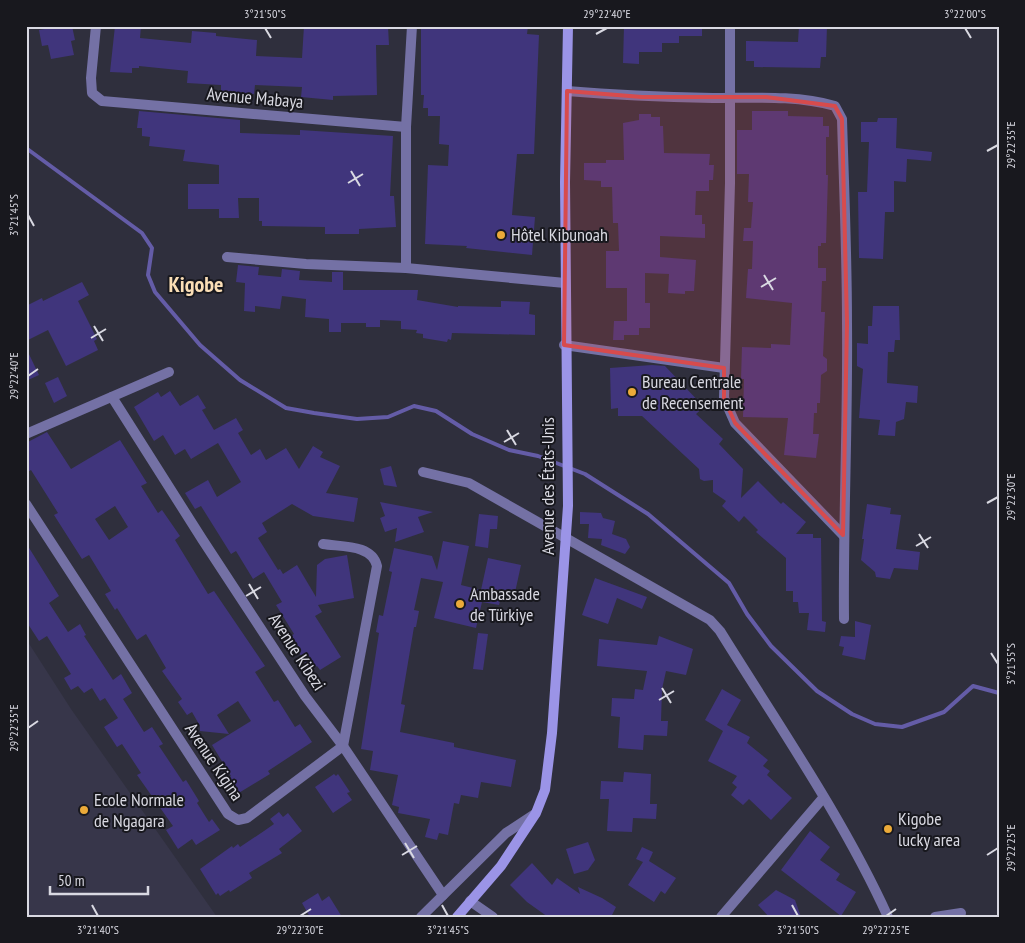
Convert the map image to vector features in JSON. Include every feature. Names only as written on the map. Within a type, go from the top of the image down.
[{"type":"street","name":"Avenue Mabaya","points":[[96,26],[91,78],[92,93],[102,101],[406,127]]},
{"type":"street","points":[[406,268],[406,127],[412,26]]},
{"type":"street","name":"Avenue des États-Unis","points":[[457,917],[502,866],[536,813],[545,790],[552,733],[568,506],[564,345],[568,26]]},
{"type":"street","points":[[730,26],[724,398],[734,423],[843,535]]},
{"type":"street","points":[[567,92],[642,97],[766,97],[822,102],[835,106],[842,118],[847,323],[846,485],[843,535],[844,619]]},
{"type":"street","points":[[228,257],[306,264],[406,268],[565,283]]},
{"type":"street","points":[[564,345],[724,368]]},
{"type":"street","points":[[26,434],[169,372]]},
{"type":"street","name":"Avenue Kibezi","points":[[112,397],[202,539],[306,696],[343,746],[443,895]]},
{"type":"street","points":[[423,472],[469,483],[710,620],[720,631],[823,798],[870,878],[888,917]]},
{"type":"street","name":"Avenue Kigina","points":[[26,504],[228,814],[238,820],[248,818],[343,746]]},
{"type":"street","points":[[323,544],[368,551],[375,558],[377,566],[343,746]]},
{"type":"street","points":[[721,917],[823,798]]},
{"type":"street","points":[[421,917],[506,833],[536,813]]},
{"type":"street","points":[[470,901],[493,917]]},
{"type":"street","points":[[935,917],[961,913]]},
{"type":"highlighted area","points":[[567,91],[642,97],[766,97],[835,106],[842,119],[847,323],[843,535],[735,423],[724,398],[724,368],[564,345]]},
{"type":"shaded area","name":"Ecole Normale de Ngagara","points":[[26,639],[71,709],[217,917],[26,917]]},
{"type":"building","points":[[72,26],[75,40],[71,41],[74,55],[51,59],[48,45],[42,46],[39,30]]},
{"type":"building","points":[[115,26],[141,26],[140,38],[191,43],[192,31],[216,33],[216,36],[257,40],[256,56],[302,58],[304,26],[388,26],[389,45],[376,45],[377,95],[333,96],[333,100],[301,97],[302,87],[255,85],[254,94],[221,91],[221,85],[187,83],[188,71],[139,66],[139,68],[132,68],[132,73],[110,72]]},
{"type":"building","points":[[421,26],[528,26],[527,34],[539,35],[534,154],[517,154],[512,215],[535,217],[532,255],[466,248],[467,246],[425,244],[428,165],[448,166],[449,145],[439,144],[440,116],[428,116],[428,108],[423,108],[424,95],[421,95]]},
{"type":"building","points":[[624,26],[702,26],[702,36],[679,36],[679,43],[662,43],[662,52],[639,52],[639,64],[623,63]]},
{"type":"building","points":[[799,26],[827,26],[826,57],[821,57],[820,68],[754,67],[754,61],[746,61],[746,41],[798,42]]},
{"type":"building","points":[[139,111],[240,120],[240,133],[300,135],[300,130],[393,136],[390,196],[394,196],[396,227],[359,229],[359,234],[325,234],[325,227],[262,226],[262,221],[259,221],[259,198],[238,198],[239,218],[219,218],[219,209],[188,209],[188,184],[219,184],[219,165],[183,161],[185,150],[149,146],[150,137],[142,136],[142,128],[137,128]]},
{"type":"building","points":[[752,111],[788,111],[788,116],[823,117],[823,126],[829,126],[829,137],[826,137],[826,175],[828,175],[826,243],[821,243],[821,246],[818,246],[818,268],[826,268],[826,281],[822,281],[821,312],[825,312],[823,356],[827,359],[827,371],[821,375],[820,403],[817,403],[817,413],[814,413],[813,434],[819,434],[816,458],[784,455],[788,418],[743,417],[744,379],[741,379],[742,347],[771,348],[771,344],[790,345],[792,303],[746,298],[748,269],[752,269],[753,241],[743,241],[744,228],[751,228],[753,202],[748,202],[749,174],[737,174],[737,130],[752,130]]},
{"type":"building","points":[[639,114],[651,114],[651,117],[660,117],[660,126],[663,126],[664,153],[710,154],[709,165],[714,165],[713,180],[709,180],[709,191],[696,191],[695,215],[702,215],[702,224],[705,224],[705,238],[660,236],[660,257],[696,260],[694,291],[685,291],[685,294],[668,293],[669,274],[645,273],[645,303],[650,303],[650,328],[639,328],[639,335],[624,335],[624,340],[613,340],[614,321],[627,321],[627,288],[606,288],[606,251],[619,251],[618,223],[613,223],[612,187],[601,187],[601,181],[584,180],[584,163],[606,163],[606,160],[624,160],[623,123],[639,120]]},
{"type":"building","points":[[878,118],[897,118],[896,148],[932,152],[931,161],[907,159],[906,182],[894,181],[894,212],[885,212],[883,259],[859,258],[858,192],[867,192],[869,142],[861,142],[861,122],[877,122]]},
{"type":"building","points":[[238,265],[259,267],[258,275],[281,277],[282,269],[300,271],[299,280],[332,282],[332,272],[343,272],[343,290],[418,290],[417,300],[458,307],[501,307],[501,301],[530,302],[529,314],[535,315],[535,335],[452,333],[451,340],[448,339],[447,342],[423,338],[423,334],[416,333],[417,330],[401,329],[401,321],[380,320],[380,327],[366,327],[366,323],[341,323],[341,332],[329,332],[329,319],[305,317],[306,299],[282,296],[280,309],[255,306],[255,312],[244,311],[245,283],[236,282]]},
{"type":"building","points":[[82,282],[89,295],[78,301],[97,339],[94,341],[98,350],[66,366],[48,330],[26,341],[26,306],[42,298],[43,301]]},
{"type":"building","points":[[873,306],[899,306],[900,340],[895,340],[894,352],[888,352],[887,383],[918,386],[917,403],[906,402],[904,419],[896,422],[895,436],[878,435],[880,420],[859,418],[863,369],[857,366],[857,343],[868,344],[868,326],[872,326]]},
{"type":"building","points":[[26,348],[39,375],[26,381]]},
{"type":"building","points":[[665,366],[704,407],[696,414],[723,439],[719,444],[743,469],[741,498],[758,481],[781,504],[783,502],[806,522],[796,534],[813,534],[813,538],[821,538],[822,621],[826,622],[825,632],[807,630],[809,613],[799,613],[798,602],[793,602],[793,591],[786,591],[786,558],[756,532],[758,530],[744,516],[739,522],[722,506],[726,501],[713,492],[713,480],[704,481],[700,479],[699,469],[642,416],[618,416],[618,408],[611,409],[610,368]]},
{"type":"building","points":[[58,377],[67,396],[54,403],[45,383]]},
{"type":"building","points":[[170,391],[180,406],[198,395],[206,408],[202,410],[214,430],[236,418],[243,430],[238,433],[251,455],[260,449],[266,460],[286,448],[299,469],[313,446],[323,452],[320,457],[340,466],[326,493],[358,498],[354,522],[313,516],[292,504],[262,523],[267,532],[258,538],[278,570],[280,569],[283,574],[297,565],[316,597],[317,565],[325,559],[347,555],[354,598],[318,605],[322,612],[315,616],[341,657],[320,670],[317,666],[310,670],[289,637],[294,634],[276,605],[282,602],[264,572],[253,579],[236,551],[231,554],[201,506],[195,509],[185,493],[208,480],[217,497],[241,482],[218,443],[191,459],[185,449],[175,455],[163,435],[154,441],[134,407],[158,392],[161,397]]},
{"type":"building","points":[[47,432],[71,469],[120,440],[147,483],[141,486],[158,513],[162,510],[180,536],[175,540],[208,594],[214,591],[265,666],[255,672],[274,702],[278,700],[295,727],[300,724],[312,742],[268,771],[270,774],[237,794],[228,778],[231,776],[212,745],[251,721],[238,701],[217,715],[229,734],[200,731],[200,726],[192,712],[187,715],[178,702],[182,699],[162,671],[166,668],[146,634],[137,640],[117,608],[115,610],[105,594],[111,591],[89,555],[82,559],[54,515],[58,513],[31,470],[26,473],[26,443]],"holes":[[[115,506],[128,527],[109,540],[95,519]]]},
{"type":"building","points":[[391,466],[397,487],[384,485],[380,469]]},
{"type":"building","points":[[380,502],[433,512],[418,517],[424,532],[395,542],[397,528],[385,532],[380,518],[385,516]]},
{"type":"building","points":[[867,504],[891,508],[890,514],[901,515],[896,549],[920,552],[918,570],[894,568],[890,579],[876,577],[875,572],[861,560]]},
{"type":"building","points":[[580,512],[601,513],[603,518],[615,521],[612,534],[626,539],[630,547],[625,554],[601,545],[602,539],[588,538],[589,524],[580,524]]},
{"type":"building","points":[[479,514],[498,516],[497,529],[490,529],[488,548],[475,546]]},
{"type":"building","points":[[443,541],[469,546],[461,585],[481,590],[488,558],[521,565],[514,597],[502,594],[499,605],[482,602],[476,628],[434,618],[443,582],[421,578],[414,610],[419,611],[416,627],[414,627],[401,704],[405,705],[400,732],[454,743],[454,747],[516,760],[511,787],[481,782],[478,798],[461,795],[459,804],[454,803],[448,835],[439,833],[437,840],[425,837],[430,819],[398,813],[399,807],[392,805],[398,775],[370,770],[373,751],[361,749],[379,633],[376,632],[379,615],[383,616],[392,572],[389,571],[394,548],[432,556],[437,570]]},
{"type":"building","points":[[26,543],[59,596],[49,603],[68,632],[80,624],[86,635],[84,636],[113,680],[121,674],[132,693],[123,699],[144,732],[152,727],[163,744],[159,746],[183,782],[186,780],[209,822],[212,819],[220,830],[196,845],[192,839],[178,849],[166,830],[173,826],[137,775],[141,773],[122,744],[117,747],[104,727],[118,718],[105,698],[100,701],[92,688],[84,693],[78,686],[71,690],[64,678],[71,674],[47,636],[39,641],[26,621]]},
{"type":"building","points":[[595,578],[647,597],[642,609],[617,598],[608,624],[582,615]]},
{"type":"building","points":[[855,621],[871,625],[865,660],[842,655],[844,647],[839,646],[841,636],[855,637]]},
{"type":"building","points":[[478,633],[488,634],[483,670],[473,669]]},
{"type":"building","points":[[659,636],[693,649],[686,675],[666,671],[662,689],[661,721],[668,721],[667,736],[644,735],[643,750],[618,748],[620,717],[611,716],[612,698],[634,699],[635,689],[643,690],[647,671],[597,666],[599,639],[657,645]]},
{"type":"building","points":[[722,689],[741,700],[727,725],[750,737],[747,743],[768,760],[763,766],[770,771],[767,775],[792,798],[771,820],[749,799],[743,805],[731,795],[737,787],[732,783],[737,776],[708,761],[723,731],[705,720]]},
{"type":"building","points":[[624,772],[651,774],[650,804],[657,804],[656,819],[633,818],[632,832],[607,831],[609,799],[600,799],[601,781],[623,782]]},
{"type":"building","points":[[334,774],[336,776],[338,774],[350,792],[347,793],[352,800],[333,813],[315,787]]},
{"type":"building","points":[[279,812],[283,817],[288,813],[302,831],[279,849],[282,853],[249,873],[252,878],[230,892],[229,890],[220,896],[218,893],[216,895],[200,869],[232,846],[233,848],[238,844],[240,847],[274,824],[270,819]]},
{"type":"building","points":[[810,831],[830,847],[820,860],[840,874],[836,880],[856,892],[841,916],[781,870]]},
{"type":"building","points":[[588,842],[595,860],[588,870],[574,874],[566,849]]},
{"type":"building","points":[[642,847],[653,852],[649,861],[676,878],[665,894],[661,891],[654,902],[628,885],[643,862],[636,859]]},
{"type":"building","points":[[532,863],[552,885],[557,878],[580,894],[578,887],[616,907],[611,917],[548,917],[527,902],[510,885]]},
{"type":"building","points":[[776,890],[795,900],[801,917],[769,917],[758,905]]},
{"type":"building","points":[[318,893],[322,901],[329,896],[342,917],[310,917],[302,903]]},
{"type":"waterway","points":[[26,148],[142,233],[152,248],[148,275],[155,292],[200,345],[240,380],[286,408],[357,419],[388,417],[414,406],[436,411],[472,434],[509,450],[538,456],[585,474],[648,514],[729,583],[747,614],[771,646],[817,691],[852,714],[875,724],[902,727],[944,712],[973,686],[999,693]]},
{"type":"place","name":"Hôtel Kibunoah","points":[[501,235]]},
{"type":"place","name":"Bureau Centrale de Recensement","points":[[632,392]]},
{"type":"place","name":"Ambassade de Türkiye","points":[[460,604]]},
{"type":"place","name":"Ecole Normale de Ngagara","points":[[84,810]]},
{"type":"place","name":"Kigobe lucky area","points":[[888,829]]},
{"type":"district","name":"Kigobe","points":[[196,284]]}]
